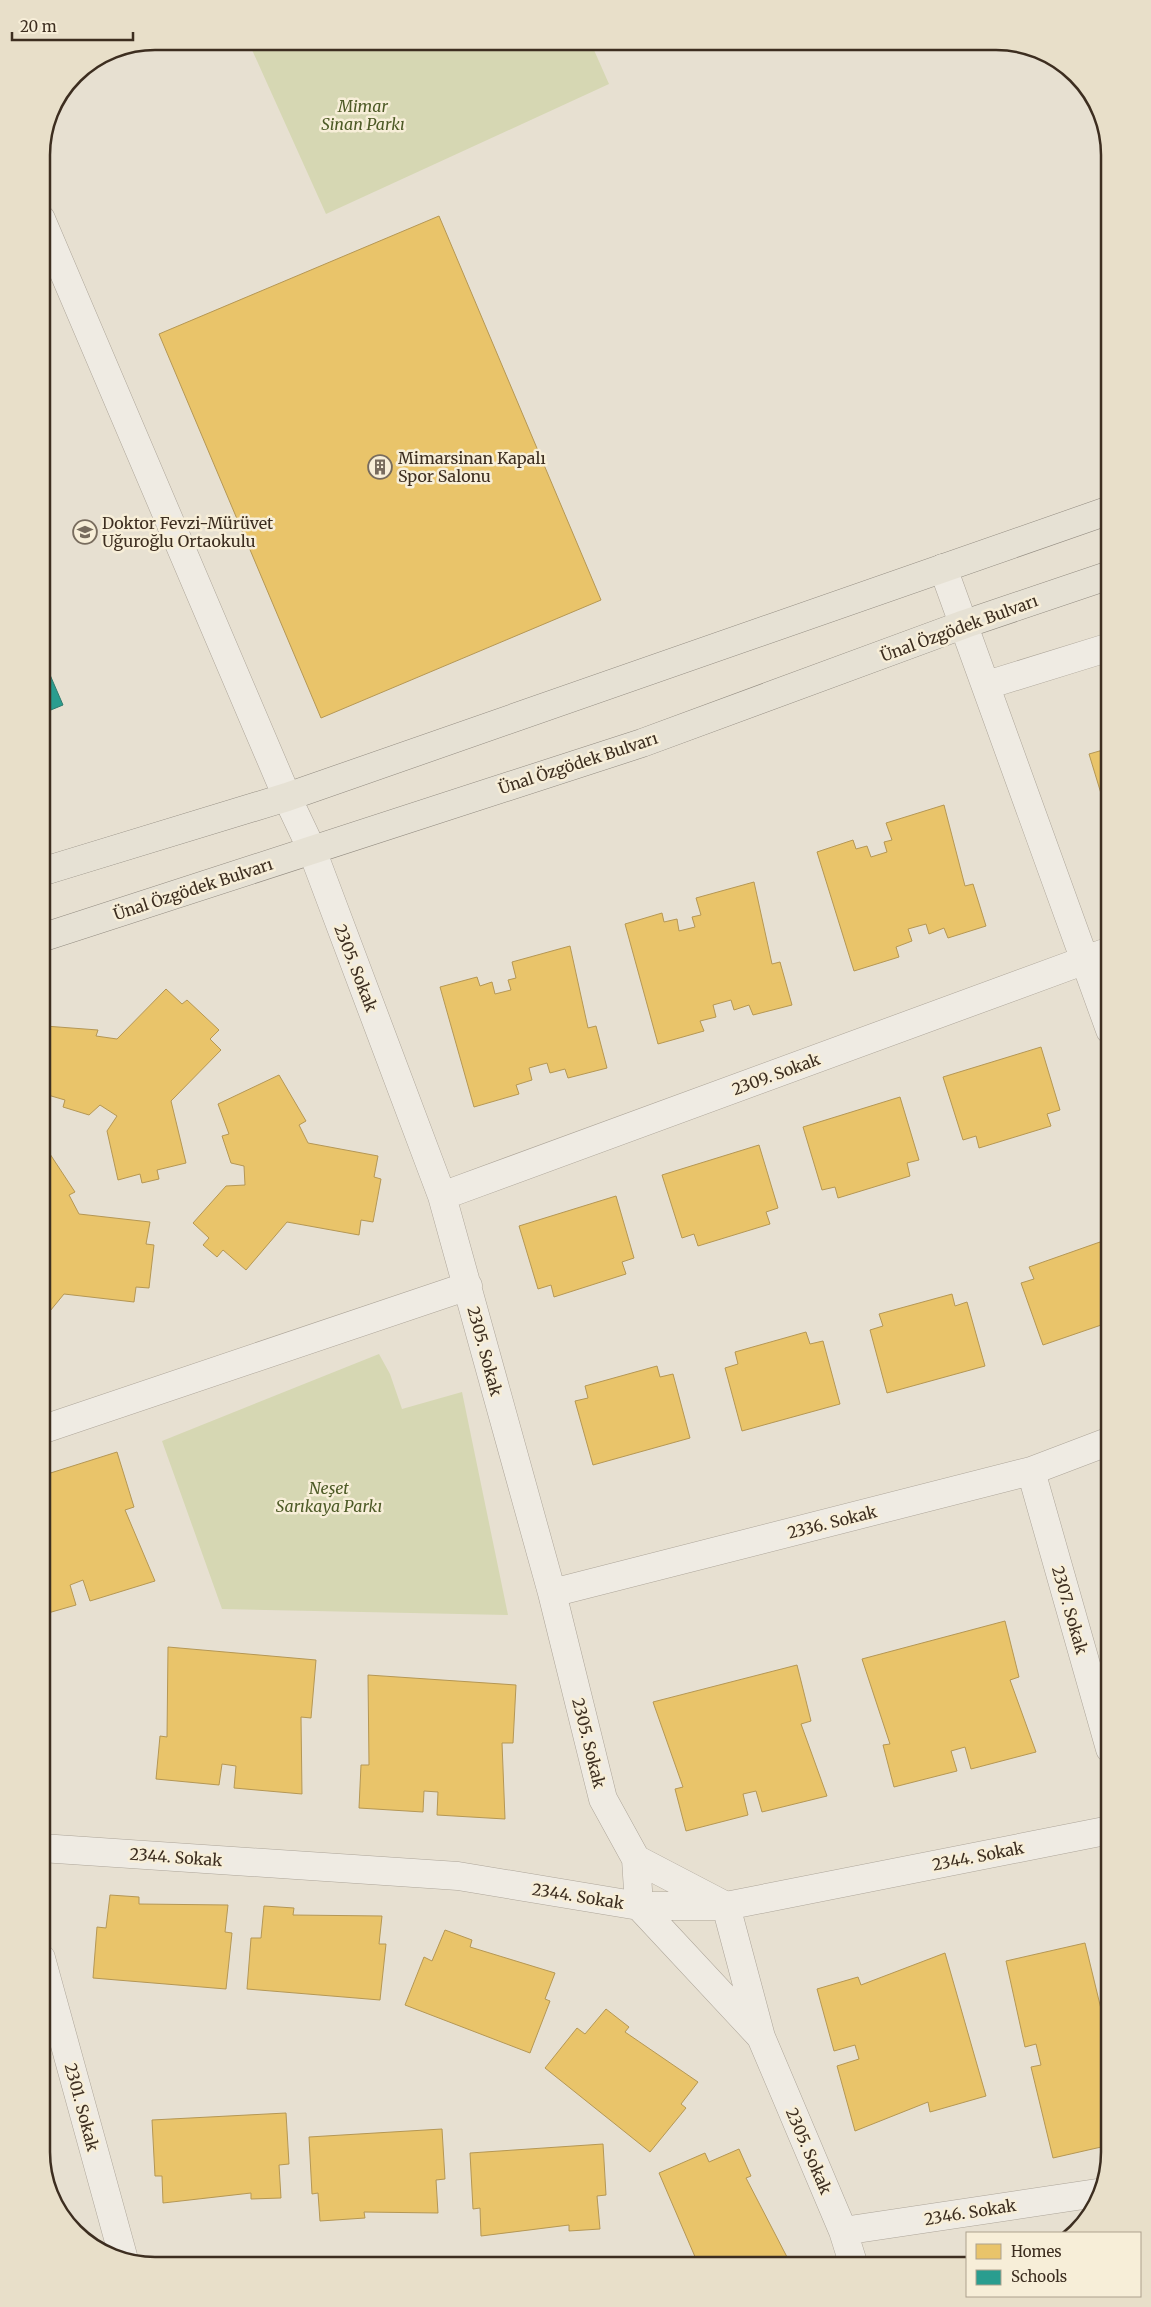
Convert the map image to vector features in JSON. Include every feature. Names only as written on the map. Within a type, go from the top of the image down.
[{"type":"main road","points":[[50,869],[287,797],[1101,513]]},
{"type":"main road","name":"Ünal Özgödek Bulvarı","points":[[50,935],[642,743],[965,624],[1101,578]]},
{"type":"street","name":"2305. Sokak","points":[[50,238],[287,797],[312,850],[442,1196],[552,1593],[603,1799],[636,1859],[639,1906],[761,2037]]},
{"type":"street","points":[[943,568],[965,624],[1101,1006]]},
{"type":"street","points":[[987,685],[1101,650]]},
{"type":"street","name":"2309. Sokak","points":[[442,1196],[1101,954]]},
{"type":"street","points":[[50,1427],[468,1286]]},
{"type":"street","name":"2336. Sokak","points":[[552,1593],[1031,1471],[1101,1444]]},
{"type":"street","name":"2307. Sokak","points":[[1031,1471],[1101,1717]]},
{"type":"street","name":"2344. Sokak","points":[[50,1849],[458,1876],[639,1906],[726,1906],[1101,1832]]},
{"type":"street","points":[[636,1859],[726,1906]]},
{"type":"street","name":"2305. Sokak","points":[[726,1906],[761,2037],[843,2231],[851,2257]]},
{"type":"street","name":"2301. Sokak","points":[[50,1991],[122,2251]]},
{"type":"street","name":"2346. Sokak","points":[[843,2231],[1092,2194]]},
{"type":"green space","name":"Mimar Sinan Parkı","points":[[252,50],[594,50],[609,84],[326,214]]},
{"type":"green space","name":"Neşet Sarıkaya Parkı","points":[[379,1354],[390,1374],[402,1409],[462,1392],[508,1615],[222,1609],[162,1441]]},
{"type":"building: Homes","name":"Mimarsinan Kapalı Spor Salonu","points":[[439,216],[601,600],[321,718],[159,334]]},
{"type":"building: Homes","points":[[1101,751],[1101,793],[1089,754]]},
{"type":"building: Homes","points":[[944,805],[965,886],[973,884],[986,926],[948,938],[944,928],[929,934],[926,924],[908,929],[912,941],[896,947],[899,957],[854,971],[817,852],[853,840],[856,849],[867,846],[871,857],[887,852],[884,842],[892,840],[886,823]]},
{"type":"building: Homes","points":[[754,882],[772,964],[780,962],[792,1005],[753,1015],[749,1005],[734,1010],[731,1000],[713,1005],[716,1017],[700,1021],[704,1031],[658,1044],[625,924],[662,913],[664,922],[677,919],[679,931],[695,927],[692,917],[701,915],[696,898]]},
{"type":"building: Homes","points":[[570,946],[588,1028],[596,1026],[607,1068],[568,1078],[565,1069],[550,1073],[547,1063],[529,1068],[532,1080],[516,1085],[519,1094],[474,1107],[440,987],[477,977],[480,986],[492,982],[495,994],[511,990],[508,980],[516,978],[512,962]]},
{"type":"building: Homes","points":[[166,989],[182,1004],[187,1000],[219,1030],[210,1039],[221,1050],[171,1101],[186,1163],[157,1170],[159,1179],[142,1183],[140,1174],[118,1180],[107,1131],[117,1116],[100,1105],[89,1115],[63,1107],[65,1100],[50,1096],[50,1026],[98,1030],[96,1036],[117,1039]]},
{"type":"building: Homes","points":[[1041,1047],[1060,1110],[1047,1114],[1051,1126],[979,1148],[976,1136],[963,1140],[943,1077]]},
{"type":"building: Homes","points":[[279,1075],[306,1121],[299,1125],[308,1143],[378,1156],[374,1177],[381,1179],[373,1222],[361,1220],[359,1235],[287,1222],[246,1270],[223,1250],[217,1257],[203,1245],[209,1238],[193,1223],[226,1186],[245,1185],[244,1166],[231,1163],[222,1136],[229,1134],[218,1104]]},
{"type":"building: Homes","points":[[900,1097],[919,1160],[907,1163],[910,1176],[838,1198],[835,1187],[822,1190],[803,1127]]},
{"type":"building: Homes","points":[[759,1145],[778,1208],[766,1212],[770,1224],[698,1246],[694,1234],[682,1238],[662,1175]]},
{"type":"building: Homes","points":[[50,1154],[75,1192],[69,1195],[79,1214],[150,1222],[146,1244],[154,1245],[149,1288],[136,1287],[134,1302],[64,1294],[50,1311]]},
{"type":"building: Homes","points":[[616,1196],[634,1258],[622,1262],[626,1274],[554,1297],[551,1285],[538,1289],[519,1226]]},
{"type":"building: Homes","points":[[1100,1242],[1101,1325],[1043,1345],[1021,1283],[1034,1279],[1029,1267]]},
{"type":"building: Homes","points":[[952,1294],[955,1306],[967,1302],[985,1366],[887,1393],[870,1330],[883,1326],[879,1314]]},
{"type":"building: Homes","points":[[806,1332],[810,1344],[823,1341],[840,1404],[742,1431],[725,1368],[738,1364],[735,1352]]},
{"type":"building: Homes","points":[[657,1366],[660,1377],[673,1374],[690,1438],[593,1465],[575,1401],[588,1398],[585,1386]]},
{"type":"building: Homes","points":[[117,1452],[134,1507],[125,1510],[155,1581],[90,1601],[83,1580],[70,1585],[76,1605],[50,1612],[50,1473]]},
{"type":"building: Homes","points":[[1005,1621],[1019,1677],[1010,1680],[1036,1752],[971,1769],[965,1747],[951,1751],[957,1771],[894,1787],[883,1745],[890,1744],[862,1659]]},
{"type":"building: Homes","points":[[168,1647],[316,1660],[311,1718],[301,1717],[302,1794],[234,1788],[236,1766],[222,1764],[219,1785],[156,1779],[160,1736],[167,1737]]},
{"type":"building: Homes","points":[[797,1665],[811,1721],[801,1724],[827,1796],[762,1812],[756,1791],[743,1794],[748,1815],[686,1831],[675,1789],[683,1787],[653,1702]]},
{"type":"building: Homes","points":[[368,1675],[516,1685],[513,1743],[502,1743],[505,1819],[437,1815],[438,1792],[424,1791],[423,1812],[359,1808],[361,1765],[369,1765]]},
{"type":"building: Homes","points":[[110,1895],[139,1897],[139,1904],[228,1905],[225,1932],[232,1933],[226,1989],[93,1978],[97,1927],[106,1928]]},
{"type":"building: Homes","points":[[264,1906],[294,1908],[293,1915],[382,1916],[379,1944],[386,1944],[380,2000],[247,1989],[251,1938],[261,1938]]},
{"type":"building: Homes","points":[[445,1930],[472,1940],[470,1947],[555,1973],[545,1999],[550,2001],[530,2053],[405,2005],[424,1957],[432,1961]]},
{"type":"building: Homes","points":[[1085,1943],[1101,2009],[1101,2147],[1053,2158],[1031,2067],[1041,2065],[1036,2044],[1025,2047],[1006,1961]]},
{"type":"building: Homes","points":[[945,1953],[986,2096],[930,2112],[928,2102],[855,2131],[837,2066],[859,2059],[855,2045],[834,2051],[817,1989],[858,1977],[861,1985]]},
{"type":"building: Homes","points":[[606,2009],[629,2027],[625,2032],[698,2082],[681,2104],[686,2108],[650,2152],[545,2068],[577,2028],[585,2034]]},
{"type":"building: Homes","points":[[286,2113],[289,2164],[279,2165],[281,2198],[251,2199],[251,2193],[163,2203],[162,2176],[155,2176],[152,2120]]},
{"type":"building: Homes","points":[[442,2129],[445,2179],[436,2180],[438,2213],[364,2212],[365,2218],[320,2221],[318,2193],[312,2194],[309,2137]]},
{"type":"building: Homes","points":[[603,2144],[606,2195],[597,2196],[600,2229],[569,2231],[569,2225],[481,2236],[480,2208],[473,2209],[470,2153]]},
{"type":"building: Homes","points":[[739,2149],[751,2176],[746,2178],[787,2257],[695,2257],[659,2173],[705,2153],[709,2162]]},
{"type":"building: Schools","points":[[50,675],[63,705],[50,710]]},
{"type":"place","name":"Mimarsinan Kapalı Spor Salonu","points":[[380,467]]},
{"type":"place","name":"Doktor Fevzi-Mürüvet Uğuroğlu Ortaokulu","points":[[85,532]]}]
